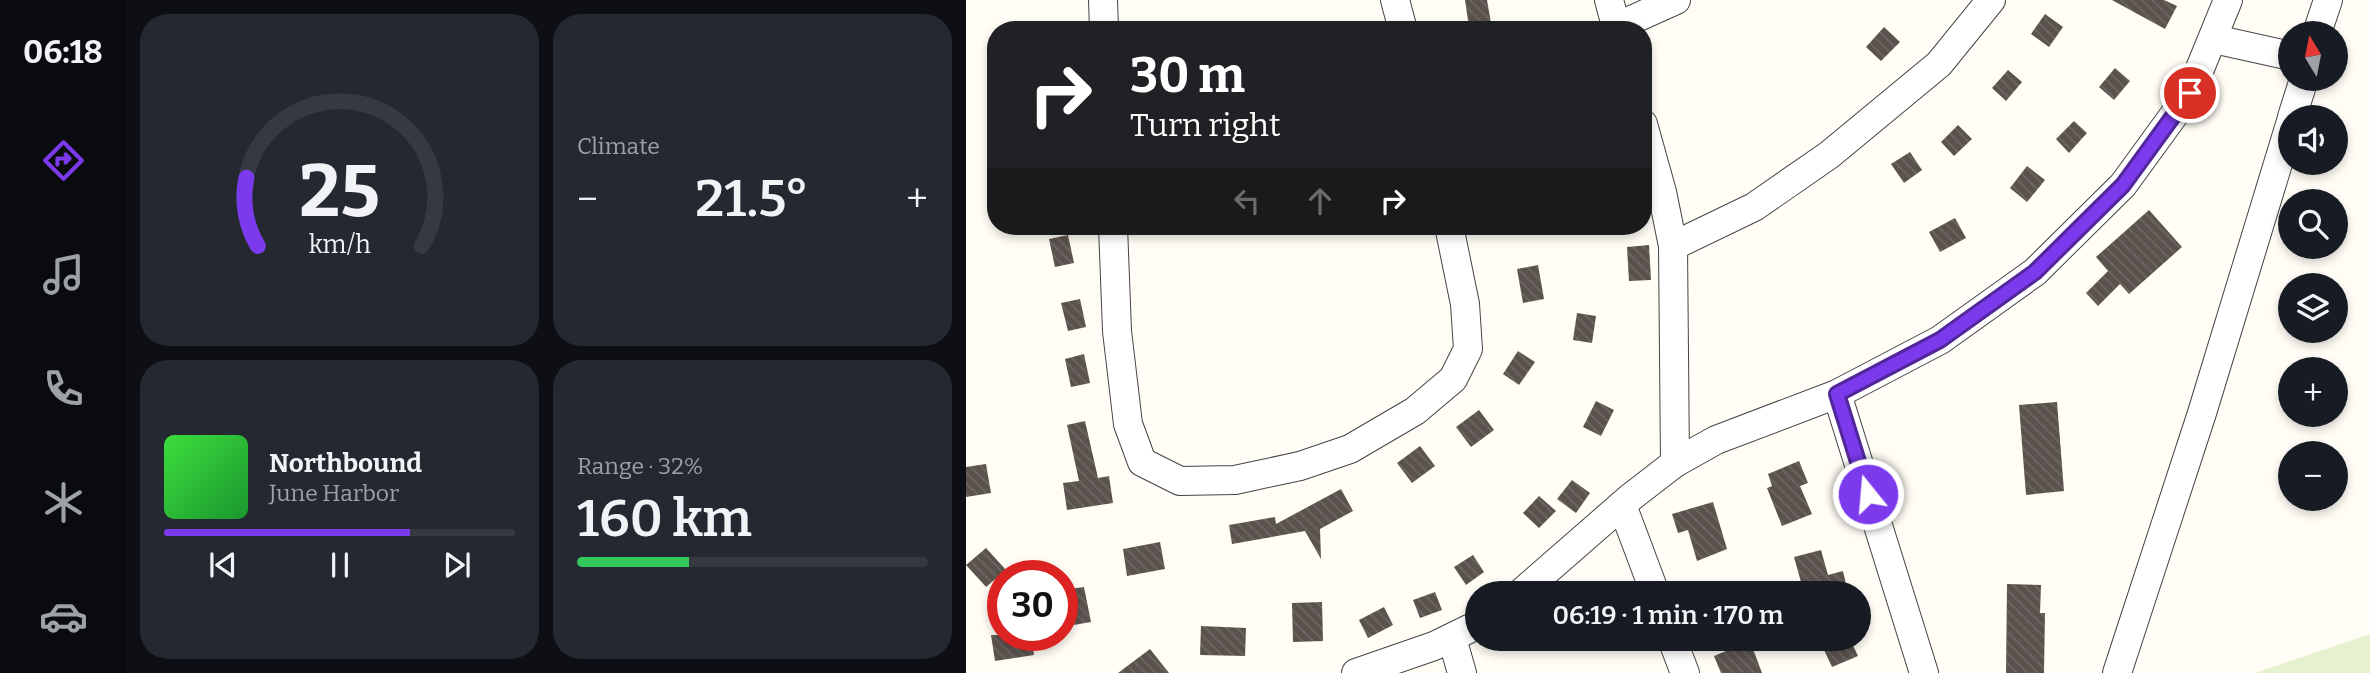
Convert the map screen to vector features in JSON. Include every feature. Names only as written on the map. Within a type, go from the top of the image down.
[{"type":"street","points":[[1103,0],[1104,21]]},
{"type":"street","points":[[1395,0],[1400,21]]},
{"type":"street","points":[[1609,0],[1615,21]]},
{"type":"street","points":[[1633,21],[1676,0]]},
{"type":"street","points":[[1673,246],[1754,208],[1829,155],[1939,64],[1991,0]]},
{"type":"street","points":[[1535,581],[1675,463],[1716,440],[1837,394],[1940,340],[2035,272],[2123,185],[2190,93],[2228,0]]},
{"type":"street","points":[[2322,21],[2328,0]]},
{"type":"street","points":[[2214,38],[2278,53]]},
{"type":"street","points":[[1652,156],[1673,246],[1675,463]]},
{"type":"street","points":[[2117,673],[2202,413],[2278,162]]},
{"type":"street","points":[[1113,235],[1117,331],[1128,424],[1142,462],[1180,481],[1236,480],[1300,466],[1350,449],[1415,411],[1452,379],[1468,349],[1465,304],[1451,235]]},
{"type":"street","points":[[1837,394],[1924,673]]},
{"type":"street","points":[[1622,505],[1650,581]]},
{"type":"street","points":[[1356,673],[1434,646],[1465,631]]},
{"type":"street","points":[[1452,638],[1462,673]]},
{"type":"street","points":[[1677,651],[1685,673]]},
{"type":"green space","points":[[2370,634],[2370,673],[2255,673]]},
{"type":"building","points":[[1465,0],[1487,0],[1491,21],[1468,21]]},
{"type":"building","points":[[2112,0],[2164,0],[2177,6],[2165,29]]},
{"type":"building","points":[[2045,14],[2063,27],[2049,47],[2031,34]]},
{"type":"building","points":[[1884,27],[1900,42],[1881,61],[1866,47]]},
{"type":"building","points":[[2115,68],[2130,81],[2114,100],[2099,87]]},
{"type":"building","points":[[2008,70],[2022,82],[2006,101],[1992,88]]},
{"type":"building","points":[[2074,121],[2087,133],[2069,153],[2056,139]]},
{"type":"building","points":[[1958,125],[1972,139],[1954,156],[1941,142]]},
{"type":"building","points":[[1910,152],[1922,170],[1904,183],[1891,164]]},
{"type":"building","points":[[2027,166],[2045,180],[2027,202],[2010,188]]},
{"type":"building","points":[[2149,210],[2182,247],[2129,294],[2120,284],[2098,306],[2086,293],[2108,271],[2096,257]]},
{"type":"building","points":[[1955,218],[1966,238],[1940,252],[1929,232]]},
{"type":"building","points":[[1068,235],[1074,263],[1055,267],[1049,239]]},
{"type":"building","points":[[1649,245],[1651,280],[1629,281],[1627,247]]},
{"type":"building","points":[[1538,265],[1544,299],[1523,303],[1517,269]]},
{"type":"building","points":[[1080,299],[1086,327],[1068,331],[1061,303]]},
{"type":"building","points":[[1577,313],[1596,316],[1592,343],[1573,340]]},
{"type":"building","points":[[1518,351],[1535,362],[1519,385],[1503,374]]},
{"type":"building","points":[[1084,354],[1090,383],[1071,387],[1065,359]]},
{"type":"building","points":[[1596,401],[1614,410],[1601,436],[1583,427]]},
{"type":"building","points":[[2057,402],[2064,491],[2026,495],[2019,405]]},
{"type":"building","points":[[1479,410],[1494,430],[1471,447],[1456,427]]},
{"type":"building","points":[[1085,421],[1098,478],[1109,476],[1113,503],[1067,510],[1063,483],[1079,481],[1067,425]]},
{"type":"building","points":[[1420,446],[1435,466],[1412,483],[1397,463]]},
{"type":"building","points":[[1799,461],[1808,483],[1800,486],[1812,514],[1782,526],[1767,488],[1772,486],[1768,474]]},
{"type":"building","points":[[986,464],[991,493],[966,497],[966,467]]},
{"type":"building","points":[[1572,480],[1590,493],[1576,513],[1557,499]]},
{"type":"building","points":[[1341,489],[1353,511],[1320,529],[1321,559],[1305,531],[1232,544],[1229,525],[1275,517],[1276,524]]},
{"type":"building","points":[[1539,496],[1556,511],[1539,528],[1523,513]]},
{"type":"building","points":[[1713,502],[1727,549],[1697,561],[1688,530],[1678,533],[1672,514]]},
{"type":"building","points":[[1160,542],[1165,569],[1127,576],[1123,549]]},
{"type":"building","points":[[986,548],[997,560],[987,560],[986,587],[966,565]]},
{"type":"building","points":[[1821,550],[1828,575],[1843,571],[1845,581],[1801,581],[1794,557]]},
{"type":"building","points":[[1473,555],[1484,572],[1472,581],[1465,581],[1465,584],[1454,567]]},
{"type":"building","points":[[2007,584],[2041,585],[2040,613],[2045,613],[2044,673],[2006,673]]},
{"type":"building","points":[[1084,587],[1091,622],[1078,624],[1078,588]]},
{"type":"building","points":[[1435,592],[1442,610],[1420,618],[1413,600]]},
{"type":"building","points":[[1322,602],[1323,641],[1293,642],[1292,603]]},
{"type":"building","points":[[1384,607],[1393,625],[1368,638],[1359,620]]},
{"type":"building","points":[[1201,626],[1246,628],[1245,656],[1200,655]]},
{"type":"building","points":[[1150,649],[1169,673],[1118,673]]},
{"type":"building","points":[[993,651],[1033,651],[1034,655],[995,661]]},
{"type":"building","points":[[1726,651],[1754,651],[1762,673],[1721,673],[1714,656]]},
{"type":"building","points":[[1825,651],[1856,651],[1858,656],[1832,667]]},
{"type":"route","points":[[1868,494],[1837,394],[1940,340],[2035,272],[2123,185],[2190,93]]}]
